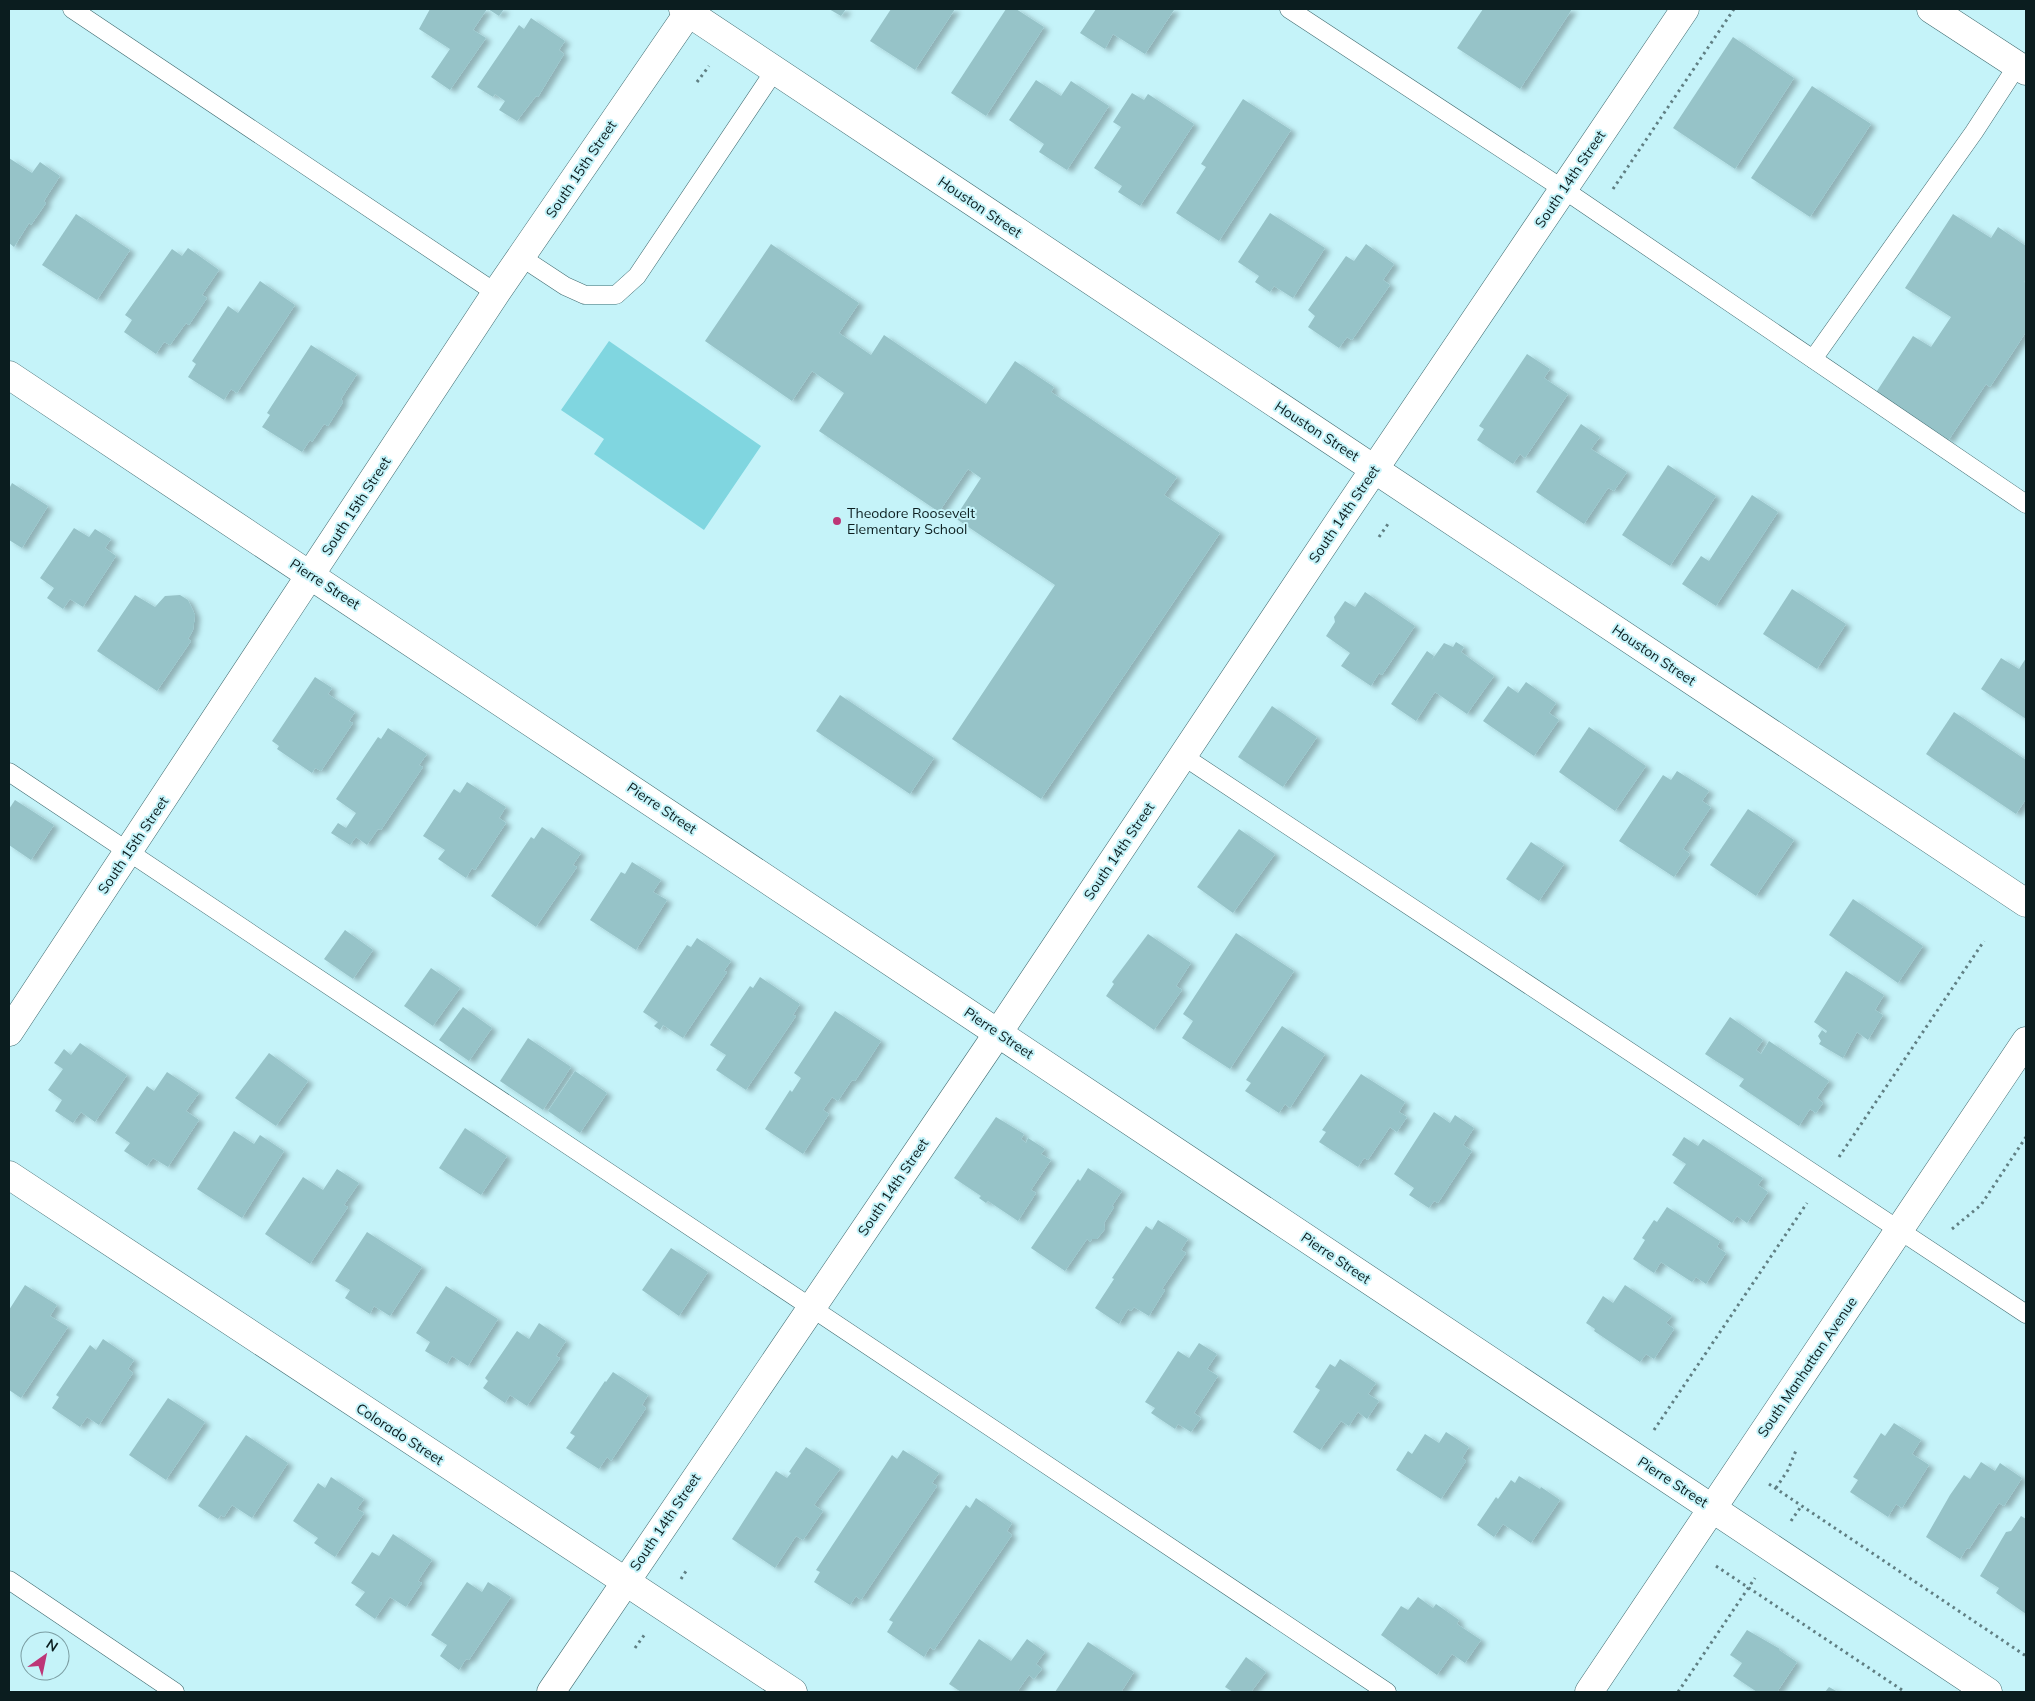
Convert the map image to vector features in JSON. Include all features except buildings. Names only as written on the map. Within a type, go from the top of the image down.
[{"type":"street","name":"South 14th Street","points":[[551,1692],[998,1033],[1374,469],[1685,9]]},
{"type":"street","points":[[1931,9],[2022,69]]},
{"type":"street","name":"South 15th Street","points":[[9,1032],[496,293],[688,10]]},
{"type":"street","name":"Houston Street","points":[[688,10],[775,70],[2026,903]]},
{"type":"street","name":"Pierre Street","points":[[9,375],[1988,1692]]},
{"type":"street","name":"South Manhattan Avenue","points":[[1589,1692],[2026,1041]]},
{"type":"street","name":"Colorado Street","points":[[9,1175],[793,1692]]},
{"type":"lane","points":[[72,9],[496,293]]},
{"type":"lane","points":[[1289,9],[1563,189],[2026,504]]},
{"type":"lane","points":[[1813,359],[1974,132],[2022,69]]},
{"type":"lane","points":[[521,257],[565,286],[585,296],[616,294],[637,276],[775,70]]},
{"type":"lane","points":[[1183,756],[2026,1314]]},
{"type":"lane","points":[[9,772],[810,1309],[1386,1692]]},
{"type":"lane","points":[[9,1580],[174,1692]]},
{"type":"path","points":[[1597,212],[1734,9]]},
{"type":"path","points":[[1768,1483],[2026,1656]]},
{"type":"path","points":[[1789,1525],[1802,1506]]},
{"type":"path","points":[[1712,1563],[1748,1590],[1905,1692]]},
{"type":"path","points":[[1678,1692],[1756,1576]]},
{"type":"shaded area","points":[[609,341],[761,446],[704,530],[594,454],[604,439],[561,410]]},
{"type":"place","name":"Theodore Roosevelt Elementary School","points":[[837,521]]}]
